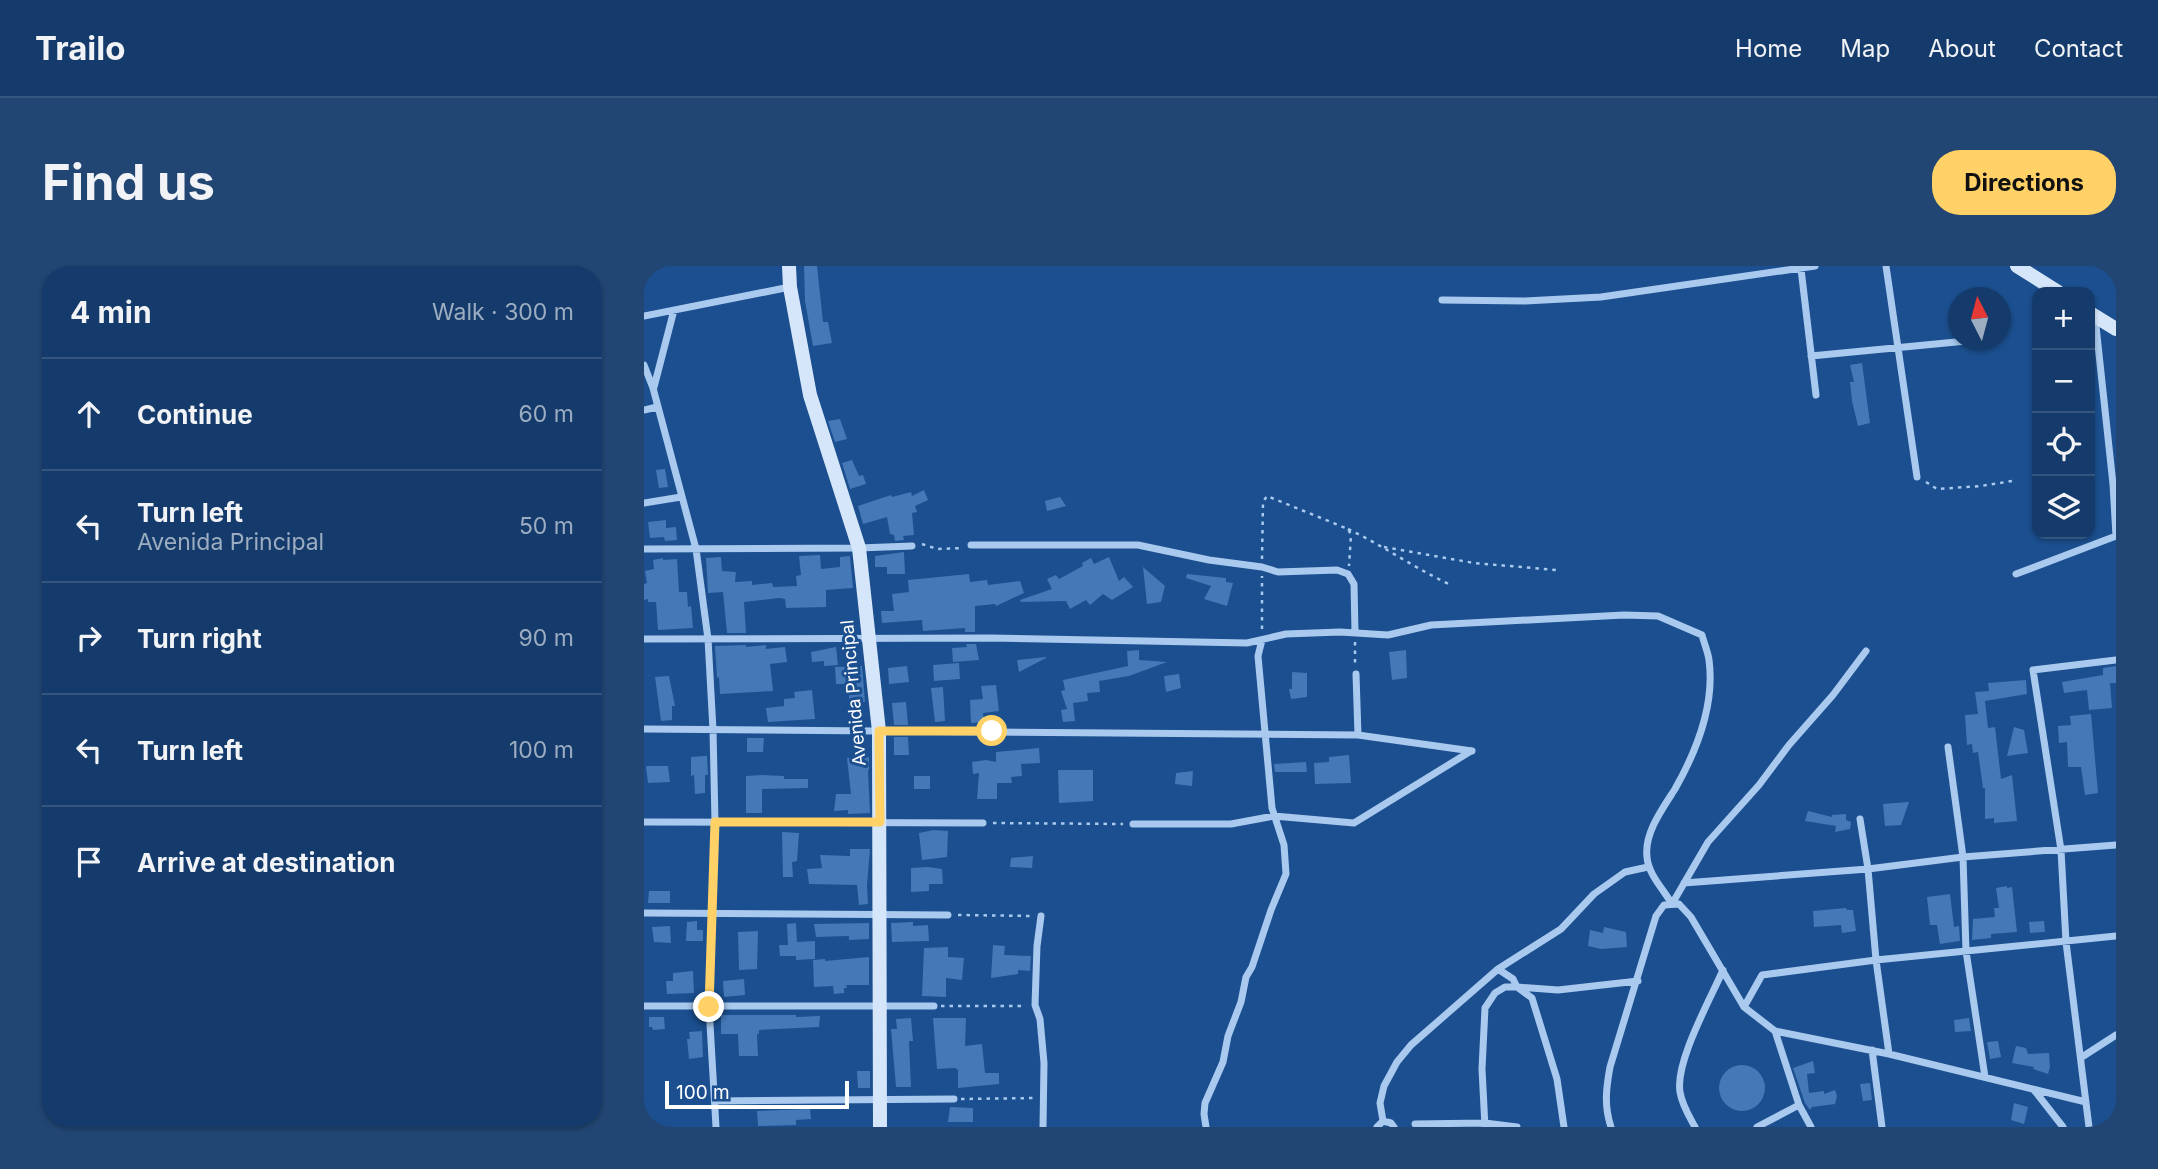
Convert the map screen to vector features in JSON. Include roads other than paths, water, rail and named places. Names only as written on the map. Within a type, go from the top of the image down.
[{"type":"street","name":"Avenida Principal","points":[[789,266],[790,287],[810,395],[859,548],[879,731],[880,1127]]},
{"type":"street","points":[[1442,300],[1525,301],[1601,297],[1815,266]]},
{"type":"street","points":[[1886,266],[1917,477]]},
{"type":"street","points":[[2017,266],[2050,287]]},
{"type":"street","points":[[1801,269],[1816,395]]},
{"type":"street","points":[[644,316],[790,287]]},
{"type":"street","points":[[653,388],[674,310]]},
{"type":"street","points":[[2095,316],[2116,329]]},
{"type":"street","points":[[2016,574],[2116,536],[2113,484],[2095,338]]},
{"type":"street","points":[[1811,356],[1948,343]]},
{"type":"street","points":[[644,365],[653,388],[696,549],[708,639],[715,822],[709,1007],[716,1127]]},
{"type":"street","points":[[644,410],[657,407]]},
{"type":"street","points":[[644,503],[681,497]]},
{"type":"street","points":[[644,549],[859,548],[912,545]]},
{"type":"street","points":[[971,545],[1138,545],[1278,572],[1337,570],[1348,574],[1354,584],[1355,632]]},
{"type":"street","points":[[644,639],[989,638],[1247,643],[1286,634],[1355,632],[1388,635],[1431,625],[1624,615],[1658,616],[1702,635],[1709,658],[1710,685],[1703,722],[1682,777],[1650,833],[1646,853],[1648,867],[1672,905]]},
{"type":"street","points":[[1206,1127],[1203,1114],[1205,1103],[1223,1062],[1246,976],[1252,967],[1286,874],[1286,854],[1274,816],[1258,656],[1262,640]]},
{"type":"street","points":[[1672,905],[1708,842],[1759,785],[1866,650]]},
{"type":"street","points":[[2089,1127],[2066,942],[2061,850],[2033,670],[2116,660]]},
{"type":"street","points":[[1356,674],[1358,734]]},
{"type":"street","points":[[644,729],[1358,734],[1472,751],[1354,823],[1274,816],[1231,824],[1133,824]]},
{"type":"street","points":[[1948,747],[1963,857],[1966,951],[1985,1077]]},
{"type":"street","points":[[1860,819],[1889,1054]]},
{"type":"street","points":[[644,822],[983,823]]},
{"type":"street","points":[[1684,883],[1868,869],[1963,857],[2116,845]]},
{"type":"street","points":[[1394,1127],[1391,1123],[1380,1124],[1380,1103],[1384,1086],[1397,1062],[1411,1045],[1498,969],[1561,929],[1594,894],[1625,872],[1648,867]]},
{"type":"street","points":[[1611,1127],[1606,1112],[1608,1079],[1656,916],[1664,905],[1679,904],[1691,917],[1744,1007],[1775,1031],[1889,1054],[2087,1102]]},
{"type":"street","points":[[644,913],[948,915]]},
{"type":"street","points":[[1041,916],[1035,1006],[1040,1019],[1044,1063],[1044,1127]]},
{"type":"street","points":[[1744,1007],[1762,975],[1876,960],[2116,936]]},
{"type":"street","points":[[1498,969],[1513,979],[1517,987],[1532,998],[1557,1079],[1564,1127]]},
{"type":"street","points":[[1695,1127],[1679,1090],[1683,1061],[1723,970]]},
{"type":"street","points":[[1485,1125],[1482,1069],[1485,1008],[1494,993],[1505,987],[1558,990],[1638,981]]},
{"type":"street","points":[[644,1006],[934,1006]]},
{"type":"street","points":[[1775,1031],[1799,1105],[1811,1127]]},
{"type":"street","points":[[2081,1057],[2116,1035]]},
{"type":"street","points":[[1872,1051],[1882,1127]]},
{"type":"street","points":[[2033,1089],[2063,1127]]},
{"type":"street","points":[[715,1101],[954,1099]]},
{"type":"street","points":[[1757,1127],[1799,1105]]},
{"type":"street","points":[[1415,1124],[1517,1127]]}]
